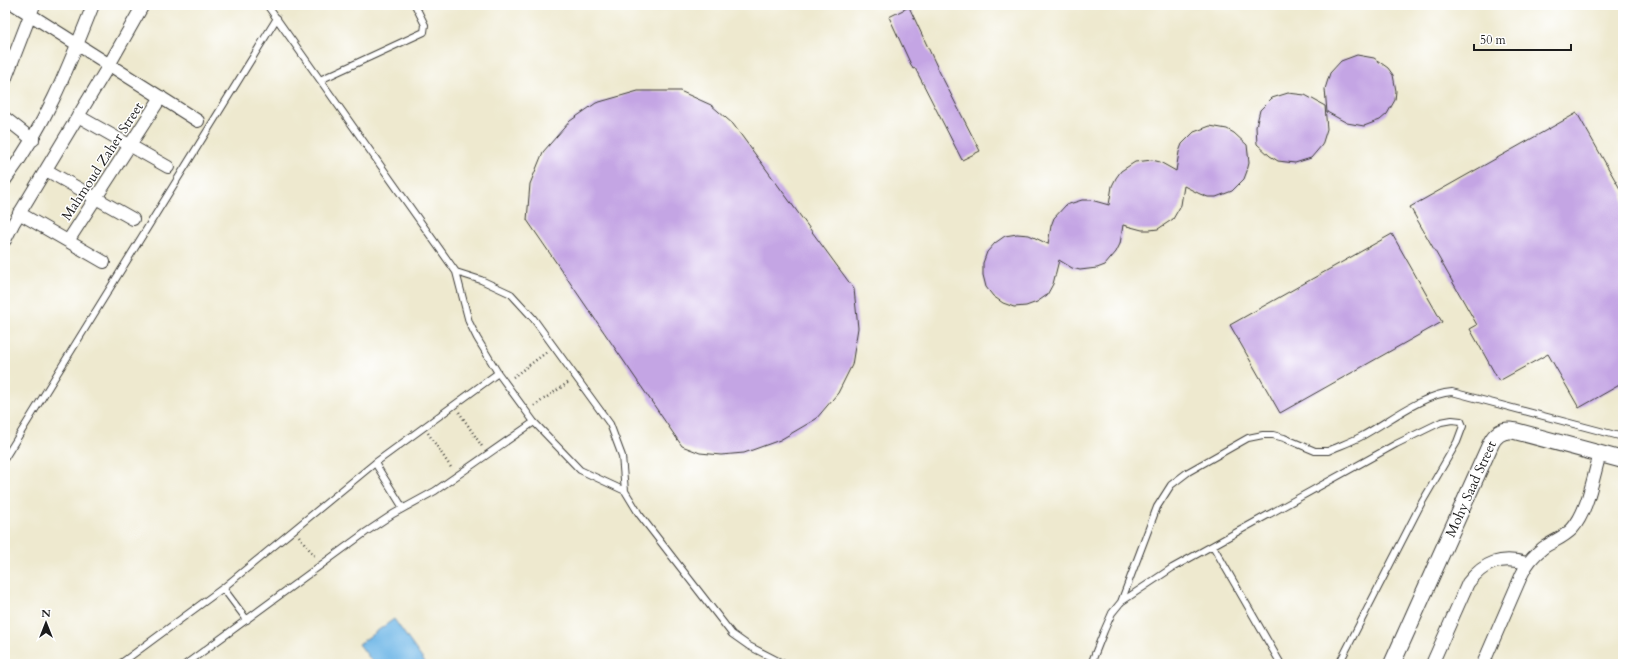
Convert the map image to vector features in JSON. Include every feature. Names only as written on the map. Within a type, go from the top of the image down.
[{"type":"street","points":[[15,5],[32,10],[77,44],[198,120]]},
{"type":"street","points":[[5,180],[33,140],[57,93],[93,5]]},
{"type":"street","points":[[5,240],[19,213],[109,65],[143,5]]},
{"type":"street","points":[[5,80],[32,10]]},
{"type":"street","name":"Mahmoud Zaher Street","points":[[68,242],[161,97]]},
{"type":"street","points":[[78,116],[168,167]]},
{"type":"street","points":[[5,118],[33,140]]},
{"type":"street","points":[[46,170],[133,219]]},
{"type":"street","points":[[19,213],[104,262]]},
{"type":"street","name":"Mohy Saad Street","points":[[1392,664],[1494,438],[1503,431],[1514,431],[1623,460]]},
{"type":"street","points":[[1483,664],[1527,564],[1535,554],[1544,547],[1564,536],[1579,519],[1584,509],[1600,454]]},
{"type":"street","points":[[1432,664],[1468,583],[1474,574],[1483,567],[1494,562],[1511,560],[1527,564]]},
{"type":"lane","points":[[267,5],[456,272],[469,322],[476,338],[498,372],[534,422],[580,470],[625,491]]},
{"type":"lane","points":[[320,80],[424,32],[425,25],[415,5]]},
{"type":"lane","points":[[5,458],[277,18]]},
{"type":"lane","points":[[456,272],[481,280],[512,294],[533,318],[610,424],[622,456],[625,491],[639,514],[732,634],[749,646],[784,664]]},
{"type":"lane","points":[[120,664],[223,588],[375,463],[498,372]]},
{"type":"lane","points":[[1121,602],[1157,507],[1171,486],[1188,472],[1248,438],[1273,435],[1308,449],[1323,452],[1328,451],[1361,436],[1426,399],[1444,392],[1452,392],[1623,437]]},
{"type":"lane","points":[[1091,664],[1112,613],[1121,602],[1172,568],[1396,444],[1441,422],[1452,420],[1461,421],[1463,426],[1457,442],[1421,504],[1338,664]]},
{"type":"lane","points":[[186,664],[366,532],[403,508],[435,491],[534,422]]},
{"type":"lane","points":[[375,463],[403,508]]},
{"type":"lane","points":[[1213,546],[1281,664]]},
{"type":"lane","points":[[223,588],[247,620]]},
{"type":"path","points":[[506,383],[554,346]]},
{"type":"path","points":[[527,411],[576,377]]},
{"type":"path","points":[[454,404],[487,455]]},
{"type":"path","points":[[424,426],[457,476]]},
{"type":"path","points":[[294,530],[321,565]]},
{"type":"water","points":[[394,619],[426,664],[374,664],[359,644]]},
{"type":"building","points":[[909,7],[940,73],[980,151],[962,160],[915,68],[913,69],[889,17]]},
{"type":"building","points":[[1357,55],[1374,58],[1388,68],[1393,75],[1396,91],[1395,100],[1387,114],[1380,120],[1364,126],[1347,123],[1327,112],[1325,89],[1330,73],[1341,61]]},
{"type":"building","points":[[638,91],[680,91],[711,105],[733,124],[854,289],[858,328],[852,365],[838,393],[816,419],[780,440],[744,453],[721,455],[700,453],[682,446],[527,220],[530,184],[543,152],[570,121],[596,103]]},
{"type":"building","points":[[1288,93],[1305,95],[1325,106],[1327,129],[1322,145],[1311,158],[1295,163],[1278,161],[1257,144],[1256,127],[1260,110],[1272,98]]},
{"type":"building","points":[[1577,113],[1623,194],[1623,383],[1579,408],[1548,354],[1499,381],[1470,329],[1477,325],[1410,207]]},
{"type":"building","points":[[1210,126],[1227,129],[1234,133],[1247,145],[1249,163],[1247,171],[1244,179],[1232,191],[1216,197],[1208,197],[1184,186],[1181,205],[1173,219],[1158,229],[1142,230],[1123,225],[1120,244],[1116,252],[1105,265],[1097,268],[1080,270],[1072,268],[1059,260],[1053,284],[1047,295],[1037,302],[1026,306],[1014,307],[1003,303],[993,296],[986,287],[983,275],[983,263],[987,252],[995,243],[1005,236],[1017,234],[1029,235],[1048,244],[1054,218],[1066,205],[1082,200],[1091,200],[1109,205],[1112,186],[1116,178],[1121,171],[1135,162],[1152,160],[1160,162],[1176,171],[1182,144],[1194,132]]},
{"type":"building","points":[[1392,234],[1442,322],[1280,413],[1230,325]]}]
